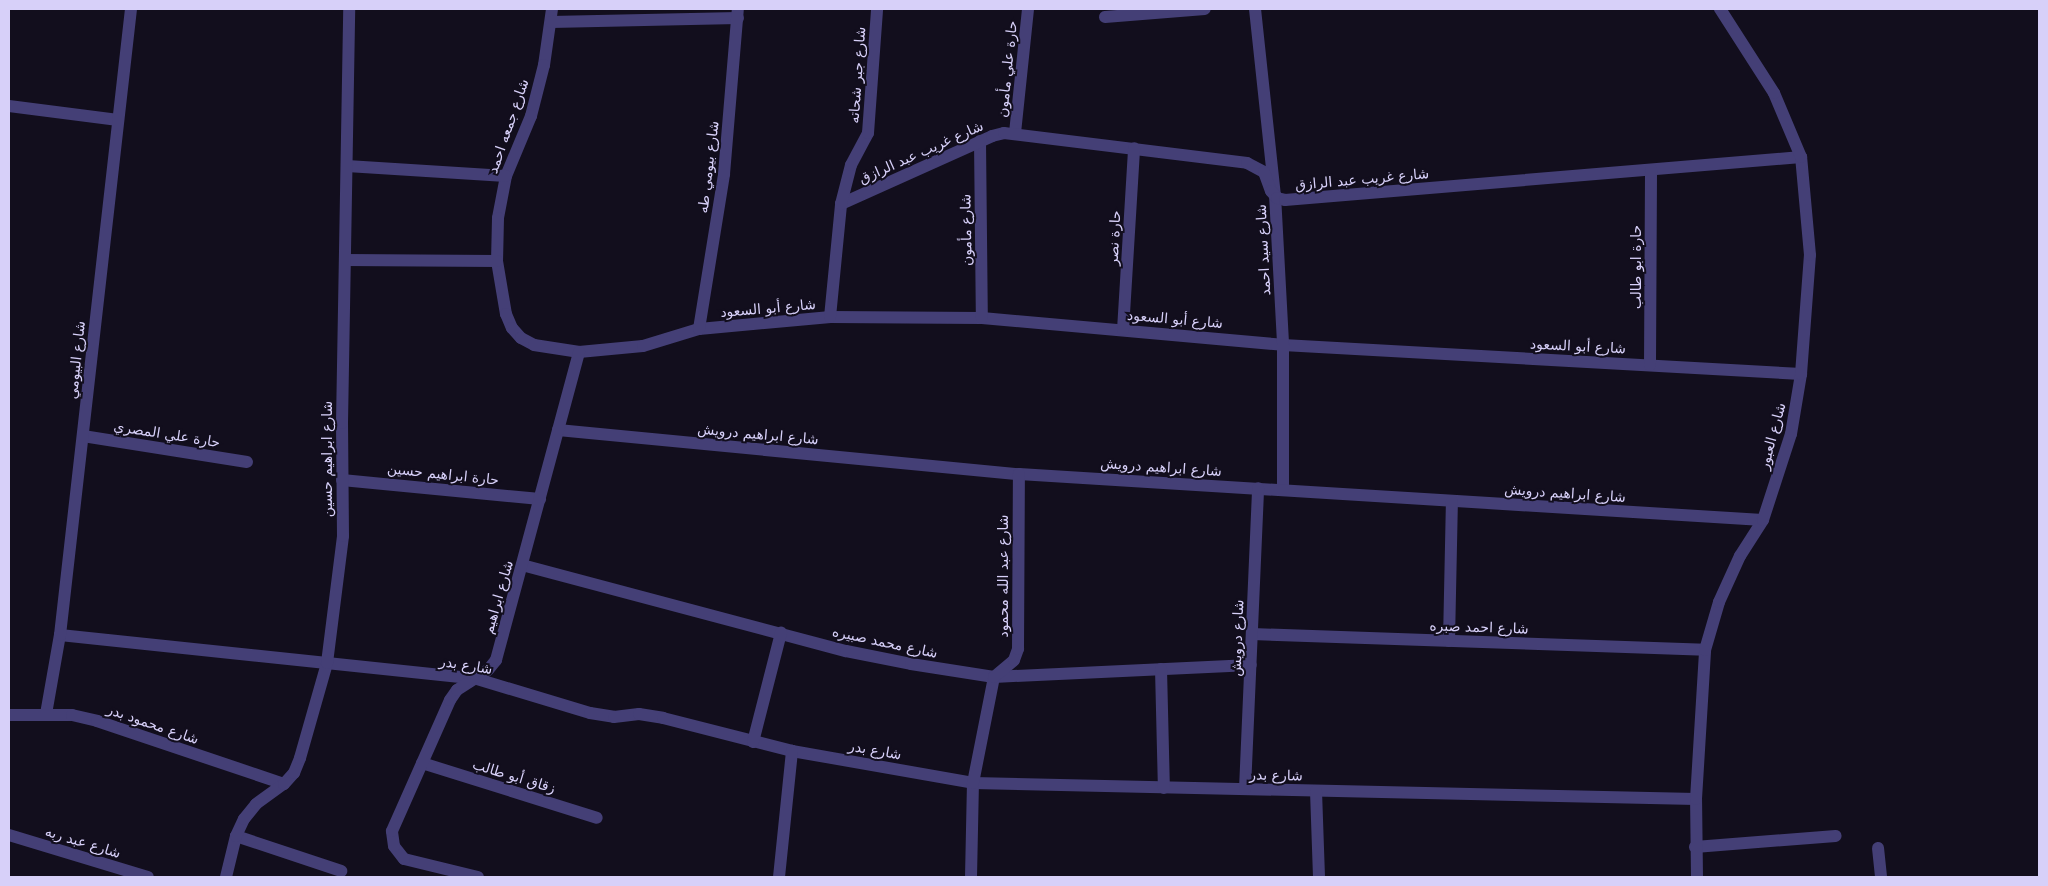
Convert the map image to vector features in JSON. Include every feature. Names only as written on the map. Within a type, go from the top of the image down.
[{"type":"street","name":"شارع البيومي","points":[[46,714],[60,635],[130,9]]},
{"type":"street","name":"شارع ابراهيم حسين","points":[[226,877],[236,836],[244,819],[256,804],[284,784],[294,773],[300,758],[326,663],[343,536],[342,480],[350,9]]},
{"type":"street","name":"شارع جمعه احمد","points":[[548,348],[534,345],[521,338],[512,328],[506,314],[497,261],[498,218],[506,176],[531,116],[544,65],[552,9]]},
{"type":"street","name":"شارع جبر شحاته","points":[[830,318],[840,204],[851,165],[868,133],[877,9]]},
{"type":"street","name":"حارة علي مأمون","points":[[1016,133],[1028,9]]},
{"type":"street","points":[[1105,17],[1205,9]]},
{"type":"street","name":"شارع سيد احمد","points":[[1255,9],[1275,195],[1283,345],[1283,490]]},
{"type":"street","name":"شارع العبور","points":[[1697,877],[1695,847],[1696,799],[1705,650],[1719,602],[1740,556],[1763,520],[1791,434],[1801,374],[1810,254],[1802,157],[1774,93],[1720,9]]},
{"type":"street","points":[[551,22],[738,14]]},
{"type":"street","name":"شارع بيومي طه","points":[[699,329],[724,174],[738,14]]},
{"type":"street","points":[[9,106],[118,120]]},
{"type":"street","name":"شارع غريب عبد الرازق","points":[[840,204],[980,141],[1004,133],[1247,163],[1264,172],[1271,191],[1277,198],[1285,200],[1802,157]]},
{"type":"street","name":"شارع مأمون","points":[[980,141],[982,318]]},
{"type":"street","name":"حارة نصر","points":[[1123,330],[1134,148]]},
{"type":"street","points":[[347,166],[506,176]]},
{"type":"street","name":"حارة ابو طالب","points":[[1650,364],[1651,170]]},
{"type":"street","points":[[345,260],[497,261]]},
{"type":"street","name":"شارع أبو السعود","points":[[548,348],[579,352],[643,346],[699,329],[830,318],[982,318],[1283,345],[1650,364],[1801,374]]},
{"type":"street","name":"شارع ابراهيم","points":[[478,877],[404,859],[394,846],[392,831],[450,700],[457,690],[477,679],[496,660],[579,352]]},
{"type":"street","name":"شارع ابراهيم درويش","points":[[558,430],[1019,474],[1763,520]]},
{"type":"street","name":"حارة علي المصري","points":[[83,436],[246,462]]},
{"type":"street","name":"شارع عبد الله محمود","points":[[994,677],[1014,660],[1018,649],[1019,474]]},
{"type":"street","name":"حارة ابراهيم حسين","points":[[342,480],[540,499]]},
{"type":"street","name":"شارع درويش","points":[[1245,789],[1258,488]]},
{"type":"street","points":[[1449,641],[1452,501]]},
{"type":"street","name":"شارع محمد صبيره","points":[[522,565],[846,650],[911,664],[994,677],[1251,665]]},
{"type":"street","points":[[753,742],[781,633]]},
{"type":"street","name":"شارع احمد صبره","points":[[1252,634],[1705,650]]},
{"type":"street","name":"شارع بدر","points":[[60,635],[477,679],[590,713],[614,717],[639,714],[792,751],[974,783],[1696,799]]},
{"type":"street","points":[[1161,669],[1164,788]]},
{"type":"street","points":[[971,877],[974,783],[994,677]]},
{"type":"street","name":"شارع محمود بدر","points":[[9,715],[46,714],[72,716],[97,721],[284,784]]},
{"type":"street","points":[[779,877],[792,751]]},
{"type":"street","name":"زقاق أبو طالب","points":[[422,763],[597,818]]},
{"type":"street","points":[[1316,791],[1319,877]]},
{"type":"street","name":"شارع عبد ربه","points":[[9,835],[148,877]]},
{"type":"street","points":[[236,836],[341,872]]},
{"type":"street","points":[[1695,847],[1836,836]]},
{"type":"street","points":[[1878,848],[1880,877]]}]
